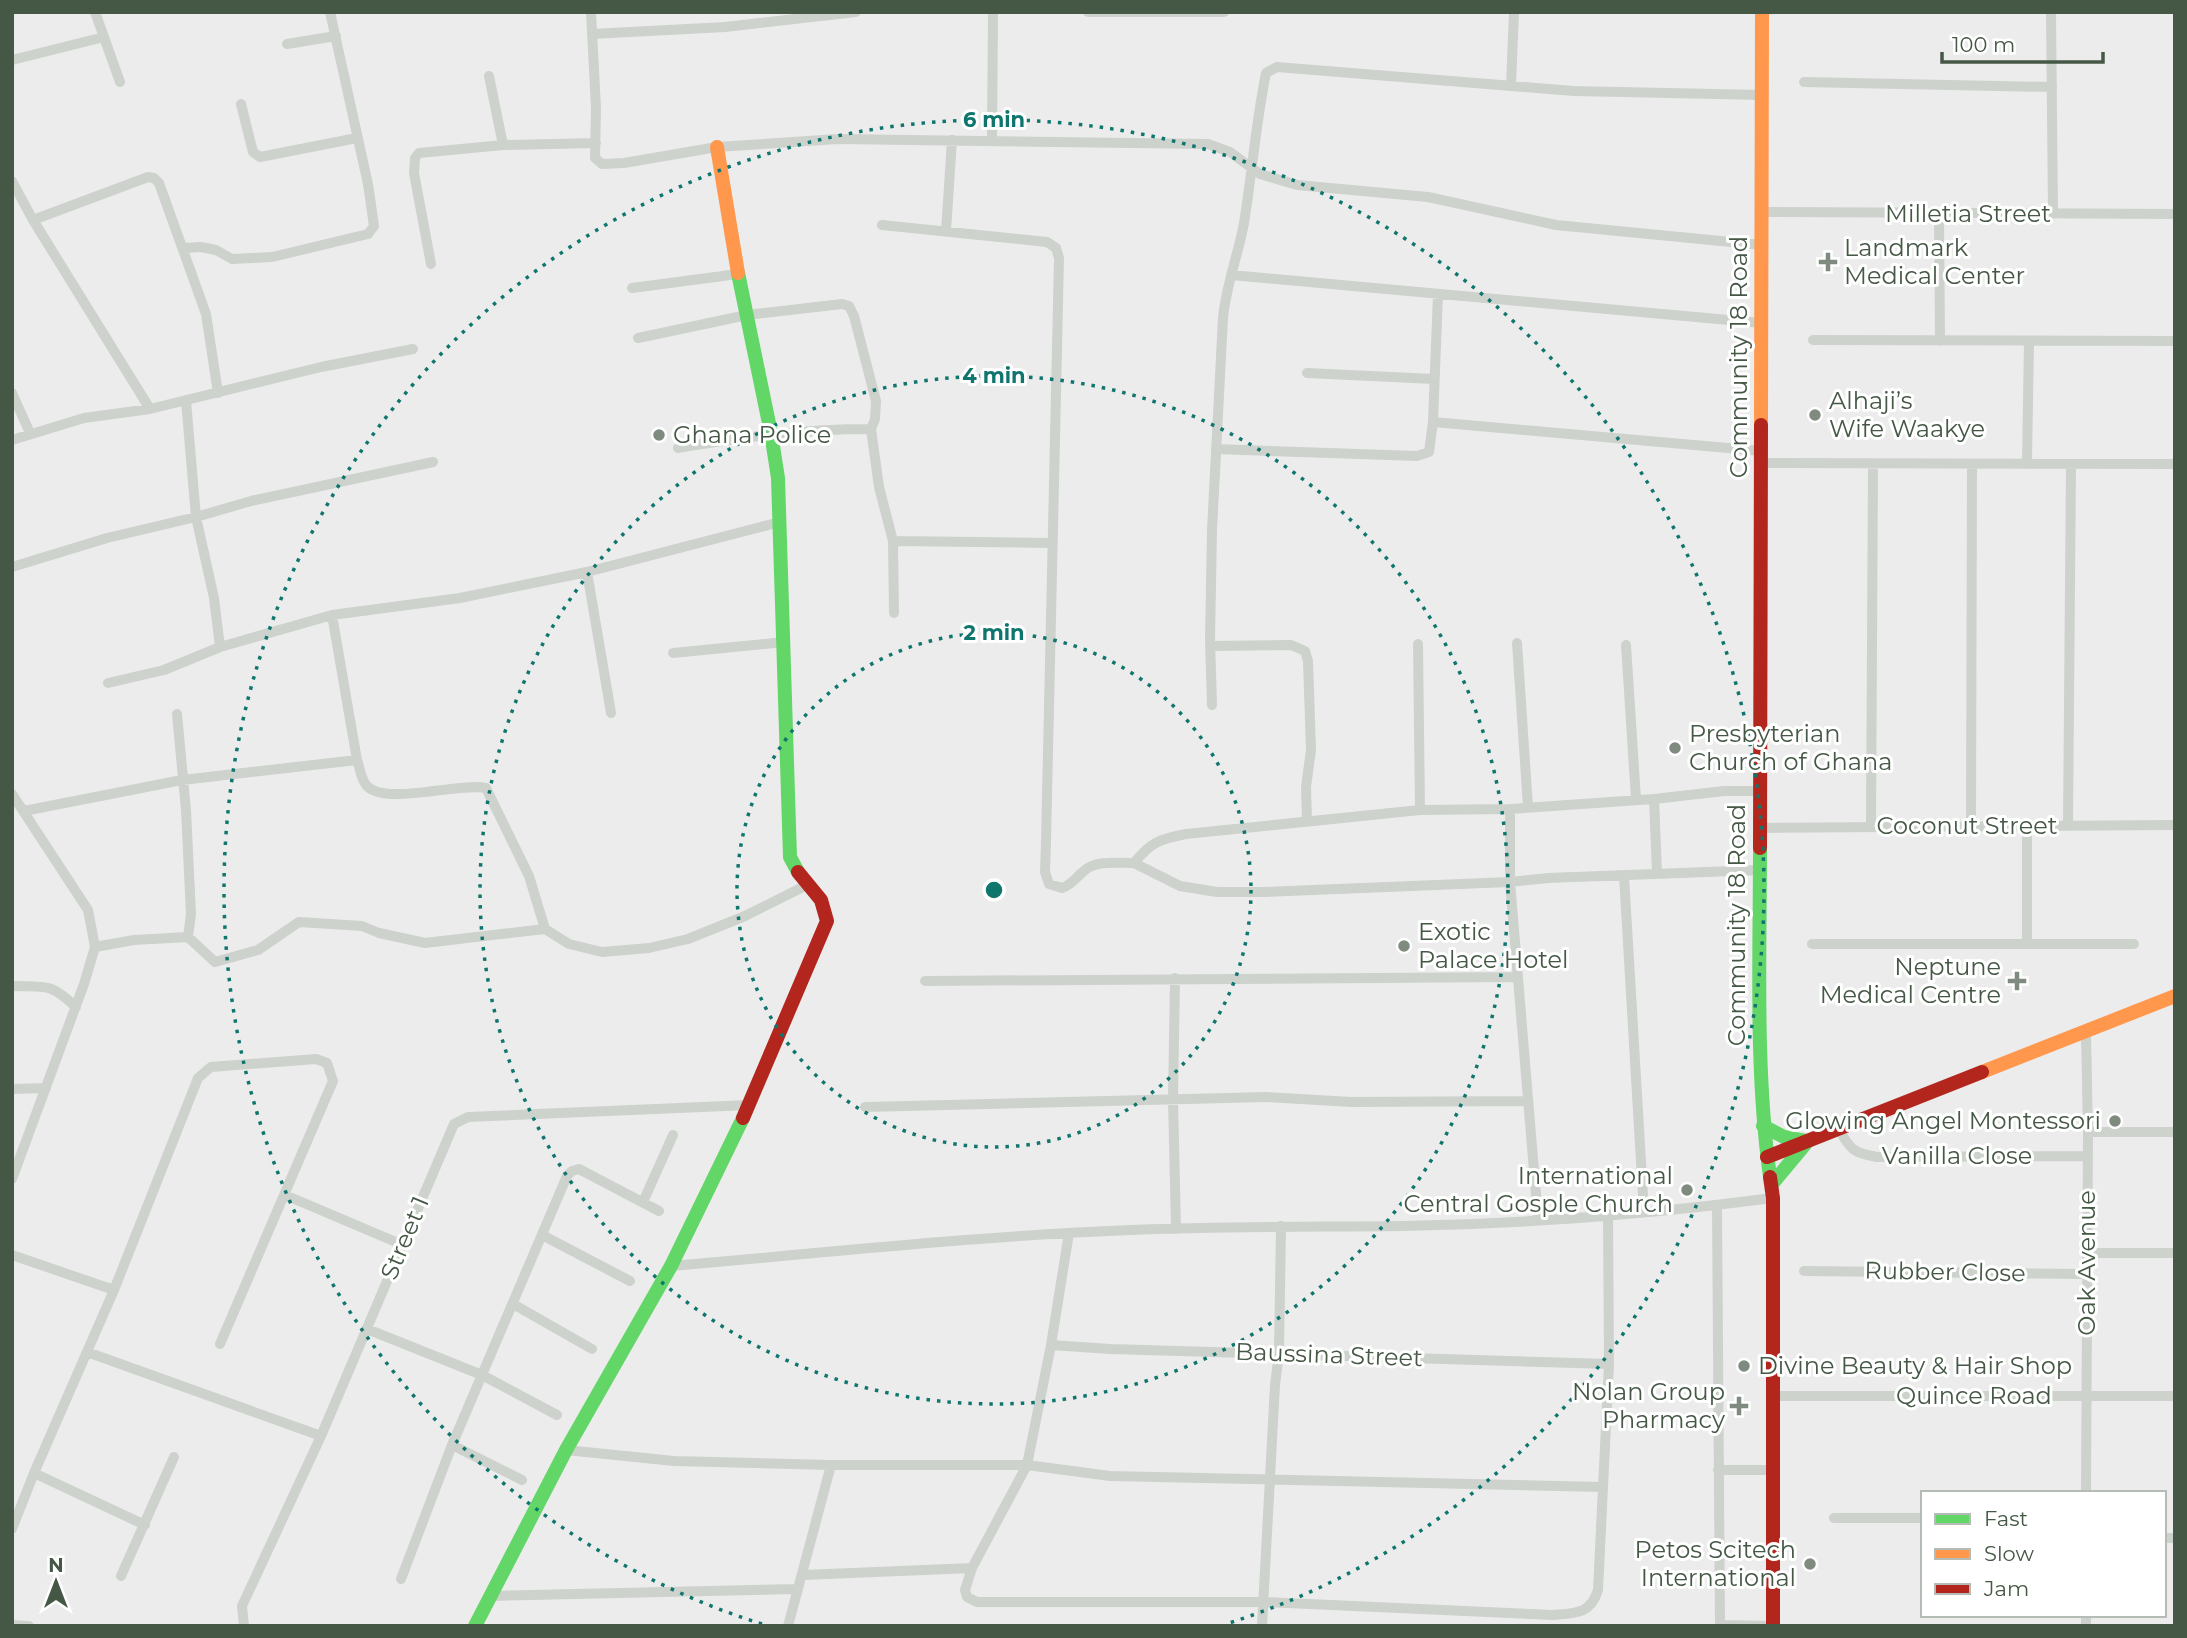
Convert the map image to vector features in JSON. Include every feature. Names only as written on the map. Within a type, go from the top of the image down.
[{"type":"street","points":[[95,12],[120,82]]},
{"type":"street","points":[[183,248],[216,250],[232,259],[272,257],[368,234],[374,226],[368,184],[330,12]]},
{"type":"street","points":[[590,12],[595,158],[602,164],[624,163],[717,147],[838,139],[1208,144],[1230,152],[1252,170],[1297,186],[1428,197],[1556,225],[1762,245]]},
{"type":"street","points":[[592,34],[725,27],[856,12]]},
{"type":"street","points":[[992,140],[993,12]]},
{"type":"street","points":[[1088,12],[1224,12]]},
{"type":"street","points":[[1511,86],[1514,12]]},
{"type":"street","name":"Community 18 Road","points":[[1762,12],[1760,1080],[1763,1126],[1773,1191],[1773,1626]]},
{"type":"street","points":[[2051,12],[2053,214]]},
{"type":"street","points":[[287,44],[336,36]]},
{"type":"street","points":[[12,60],[104,37]]},
{"type":"street","points":[[1212,705],[1212,530],[1223,318],[1226,290],[1238,251],[1266,73],[1277,67],[1617,93],[1762,96]]},
{"type":"street","points":[[489,76],[503,145]]},
{"type":"street","points":[[1804,82],[2052,87]]},
{"type":"street","points":[[242,104],[253,152],[260,157],[357,138]]},
{"type":"street","points":[[946,230],[952,140]]},
{"type":"street","points":[[431,264],[414,173],[415,158],[419,153],[503,145],[596,143]]},
{"type":"street","points":[[475,1626],[566,1450],[671,1266],[749,1105],[827,921],[826,907],[819,894],[793,867],[790,857],[780,497],[771,433],[738,274],[717,147]]},
{"type":"street","points":[[33,220],[148,177],[154,178],[159,183],[206,314],[218,393]]},
{"type":"street","points":[[12,181],[33,220],[150,410]]},
{"type":"street","name":"Milletia Street","points":[[1762,212],[2175,214]]},
{"type":"street","points":[[1939,214],[1940,341]]},
{"type":"street","points":[[882,225],[1048,242],[1056,248],[1059,258],[1045,872],[1049,884],[1062,888],[1073,884],[1085,869],[1107,863],[1134,863],[1181,886],[1217,892],[1760,870]]},
{"type":"street","points":[[632,288],[738,274]]},
{"type":"street","points":[[1231,275],[1762,323]]},
{"type":"street","points":[[1216,449],[1424,456],[1431,445],[1433,422],[1438,293]]},
{"type":"street","points":[[638,338],[747,315],[842,304],[849,306],[853,311],[873,381],[876,401],[872,429],[879,487],[893,541],[894,614]]},
{"type":"street","points":[[1813,340],[2175,341]]},
{"type":"street","points":[[2027,463],[2029,341]]},
{"type":"street","points":[[12,440],[84,418],[150,410],[321,367],[413,349]]},
{"type":"street","points":[[1307,373],[1434,379]]},
{"type":"street","points":[[12,393],[30,433]]},
{"type":"street","points":[[186,401],[197,517],[214,598],[220,647]]},
{"type":"street","points":[[1433,422],[1762,457],[1873,464],[2175,464]]},
{"type":"street","points":[[678,448],[771,433],[872,429]]},
{"type":"street","points":[[12,568],[107,538],[251,501],[433,462]]},
{"type":"street","points":[[1871,826],[1873,464]]},
{"type":"street","points":[[1971,825],[1972,464]]},
{"type":"street","points":[[2068,825],[2071,464]]},
{"type":"street","points":[[108,683],[164,670],[220,647],[332,615],[460,598],[587,572],[780,522]]},
{"type":"street","points":[[893,541],[1051,543]]},
{"type":"street","points":[[587,572],[611,713]]},
{"type":"street","points":[[332,615],[357,760],[364,783],[372,790],[398,795],[486,788],[529,876],[545,929]]},
{"type":"street","points":[[673,653],[784,642]]},
{"type":"street","points":[[1517,643],[1528,807]]},
{"type":"street","points":[[1418,644],[1420,810]]},
{"type":"street","points":[[1212,646],[1290,645],[1306,651],[1311,742],[1306,786],[1307,821]]},
{"type":"street","points":[[1626,645],[1636,799]]},
{"type":"street","points":[[177,714],[190,901],[188,937]]},
{"type":"street","points":[[24,811],[182,780],[357,760]]},
{"type":"street","points":[[1134,863],[1147,846],[1164,838],[1307,821],[1420,810],[1510,809],[1654,799],[1724,791],[1759,791]]},
{"type":"street","points":[[12,794],[88,910],[95,947],[76,1007],[12,1179]]},
{"type":"street","points":[[1654,799],[1657,873]]},
{"type":"street","points":[[1510,809],[1510,882],[1538,1219]]},
{"type":"street","points":[[2026,825],[2027,944]]},
{"type":"street","name":"Coconut Street","points":[[1760,828],[2175,825]]},
{"type":"street","points":[[1624,876],[1644,1212]]},
{"type":"street","points":[[95,947],[134,940],[188,937],[215,962],[258,950],[299,922],[362,926],[404,940],[425,943],[545,929],[569,944],[602,952],[649,948],[688,939],[746,916],[809,884]]},
{"type":"street","points":[[1812,944],[2134,944]]},
{"type":"street","points":[[925,981],[1517,977]]},
{"type":"street","points":[[1175,978],[1173,1099],[1176,1229]]},
{"type":"street","points":[[12,986],[49,986],[76,1007]]},
{"type":"street","points":[[1767,1157],[2175,996]]},
{"type":"street","name":"Oak Avenue","points":[[2086,1032],[2086,1491]]},
{"type":"street","points":[[12,1529],[114,1290],[198,1078],[211,1067],[316,1059],[327,1063],[333,1081],[220,1344]]},
{"type":"street","points":[[12,1089],[46,1088]]},
{"type":"street","points":[[865,1107],[1266,1097],[1352,1102],[1528,1101]]},
{"type":"street","name":"Street 1","points":[[244,1626],[242,1606],[368,1329],[450,1129],[461,1119],[481,1116],[749,1105]]},
{"type":"street","points":[[1763,1126],[1784,1137],[1808,1141]]},
{"type":"street","name":"Vanilla Close","points":[[1839,1129],[1849,1147],[1860,1154],[1877,1157],[2087,1156]]},
{"type":"street","points":[[2088,1132],[2175,1132]]},
{"type":"street","points":[[643,1202],[673,1135]]},
{"type":"street","points":[[671,1266],[1069,1233],[1281,1226],[1405,1226],[1717,1205],[1773,1191],[1808,1141]]},
{"type":"street","points":[[401,1579],[452,1445],[568,1176],[579,1169],[659,1211]]},
{"type":"street","points":[[285,1195],[403,1245]]},
{"type":"street","points":[[1717,1205],[1720,1625],[1773,1626]]},
{"type":"street","points":[[1069,1233],[1051,1345],[1027,1465],[972,1567],[965,1590],[967,1597],[977,1602],[1263,1602],[1553,1615],[1590,1607],[1598,1590],[1609,1364],[1608,1214]]},
{"type":"street","points":[[1262,1626],[1279,1353],[1281,1226]]},
{"type":"street","points":[[542,1235],[630,1282]]},
{"type":"street","points":[[2087,1252],[2175,1253]]},
{"type":"street","points":[[12,1255],[114,1290]]},
{"type":"street","name":"Rubber Close","points":[[1804,1271],[2087,1274]]},
{"type":"street","points":[[513,1304],[592,1349]]},
{"type":"street","points":[[368,1329],[482,1375],[557,1415]]},
{"type":"street","name":"Baussina Street","points":[[1051,1345],[1609,1364]]},
{"type":"street","points":[[87,1352],[321,1436]]},
{"type":"street","name":"Quince Road","points":[[1772,1396],[2175,1396]]},
{"type":"street","points":[[452,1445],[522,1479]]},
{"type":"street","points":[[566,1450],[674,1461],[831,1465],[1027,1465],[1110,1476],[1603,1487]]},
{"type":"street","points":[[121,1576],[174,1457]]},
{"type":"street","points":[[788,1626],[831,1465]]},
{"type":"street","points":[[1718,1470],[1772,1470]]},
{"type":"street","points":[[34,1474],[145,1525]]},
{"type":"street","points":[[1834,1518],[1921,1518]]},
{"type":"street","points":[[803,1575],[972,1567]]},
{"type":"street","points":[[489,1596],[797,1589]]},
{"type":"street","points":[[12,1625],[29,1626]]},
{"type":"traffic: fast","points":[[738,273],[778,478],[790,857],[798,872]]},
{"type":"traffic: fast","points":[[1760,848],[1760,1054],[1770,1177]]},
{"type":"traffic: fast","points":[[475,1626],[566,1450],[671,1266],[743,1118]]},
{"type":"traffic: fast","points":[[1763,1126],[1784,1137],[1806,1141]]},
{"type":"traffic: fast","points":[[1772,1184],[1807,1142]]},
{"type":"traffic: slow","points":[[1761,425],[1762,12]]},
{"type":"traffic: slow","points":[[717,147],[738,273]]},
{"type":"traffic: slow","points":[[1982,1072],[2175,996]]},
{"type":"traffic: jam","points":[[1760,848],[1761,425]]},
{"type":"traffic: jam","points":[[743,1118],[827,921],[821,900],[798,872]]},
{"type":"traffic: jam","points":[[1767,1157],[1982,1072]]},
{"type":"traffic: jam","points":[[1770,1177],[1773,1198],[1773,1626]]},
{"type":"place","name":"Landmark Medical Center","points":[[1828,262]]},
{"type":"place","name":"Alhaji’s Wife Waakye","points":[[1815,415]]},
{"type":"place","name":"Ghana Police","points":[[659,435]]},
{"type":"place","name":"Presbyterian Church of Ghana","points":[[1675,748]]},
{"type":"place","name":"Exotic Palace Hotel","points":[[1404,946]]},
{"type":"place","name":"Neptune Medical Centre","points":[[2017,981]]},
{"type":"place","name":"Glowing Angel Montessori","points":[[2115,1121]]},
{"type":"place","name":"International Central Gosple Church","points":[[1687,1190]]},
{"type":"place","name":"Divine Beauty & Hair Shop","points":[[1744,1366]]},
{"type":"place","name":"Nolan Group Pharmacy","points":[[1739,1406]]},
{"type":"place","name":"Petos Scitech International","points":[[1810,1564]]}]
